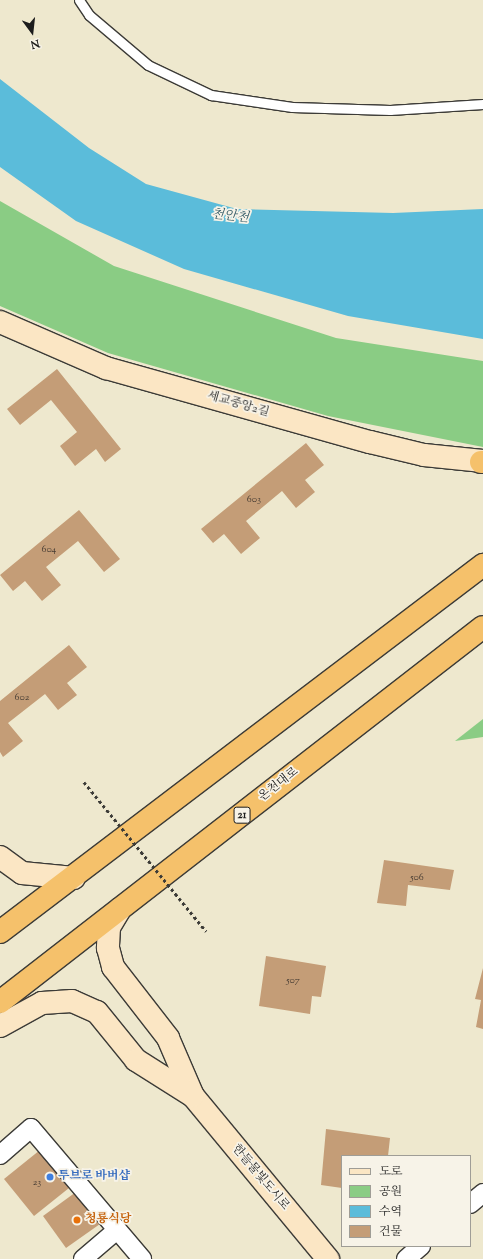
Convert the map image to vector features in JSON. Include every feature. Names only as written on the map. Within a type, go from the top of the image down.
[{"type":"highway","points":[[0,932],[74,878],[483,565]]},
{"type":"highway","name":"온천대로","points":[[0,1002],[483,627]]},
{"type":"street","name":"세교중앙2길","points":[[0,322],[106,368],[370,442],[424,455],[482,462]]},
{"type":"street","points":[[0,857],[22,872],[74,878]]},
{"type":"street","points":[[120,909],[109,926],[108,948],[113,967],[168,1038],[193,1096]]},
{"type":"street","points":[[0,1026],[42,1003],[72,1001],[97,1012],[136,1060],[193,1096]]},
{"type":"street","name":"한들물빛도시로","points":[[193,1096],[328,1259]]},
{"type":"street","points":[[0,1155],[31,1128],[142,1259]]},
{"type":"street","points":[[471,1203],[483,1193]]},
{"type":"street","points":[[83,1259],[117,1230]]},
{"type":"street","points":[[406,1259],[421,1247]]},
{"type":"lane","points":[[79,0],[89,15],[148,65],[211,95],[292,107],[390,110],[483,104]]},
{"type":"path","points":[[84,782],[206,931]]},
{"type":"green space","points":[[0,201],[114,266],[336,338],[483,361],[483,447],[328,416],[108,353],[0,306]]},
{"type":"green space","points":[[483,719],[483,737],[455,741]]},
{"type":"water","name":"천안천","points":[[0,79],[89,148],[146,184],[237,209],[393,213],[483,209],[483,339],[348,316],[184,269],[76,221],[0,167]]},
{"type":"building","points":[[57,369],[121,449],[105,462],[96,449],[75,466],[60,446],[77,432],[51,400],[20,425],[7,409]]},
{"type":"building","points":[[306,443],[324,465],[305,480],[315,492],[296,508],[282,491],[246,521],[260,538],[241,554],[224,534],[213,543],[201,529]]},
{"type":"building","points":[[79,510],[120,559],[104,572],[78,541],[46,567],[61,585],[42,601],[25,581],[13,591],[0,575]]},
{"type":"building","points":[[69,645],[87,667],[67,683],[77,695],[58,710],[45,694],[8,723],[23,741],[3,757],[0,752],[0,701]]},
{"type":"building","points":[[384,860],[454,870],[450,890],[408,885],[406,906],[377,903]]},
{"type":"building","points":[[266,956],[326,966],[321,997],[312,996],[310,1014],[259,1006]]},
{"type":"building","points":[[483,968],[483,1029],[476,1027],[481,1000],[475,999]]},
{"type":"building","points":[[326,1129],[390,1138],[388,1155],[341,1155],[341,1188],[321,1185]]},
{"type":"building","points":[[40,1150],[69,1188],[34,1216],[4,1179]]},
{"type":"building","points":[[76,1192],[100,1224],[66,1248],[43,1216]]},
{"type":"place","name":"투브로 바버샵","points":[[50,1177]]},
{"type":"place","name":"청룡식당","points":[[77,1220]]}]
